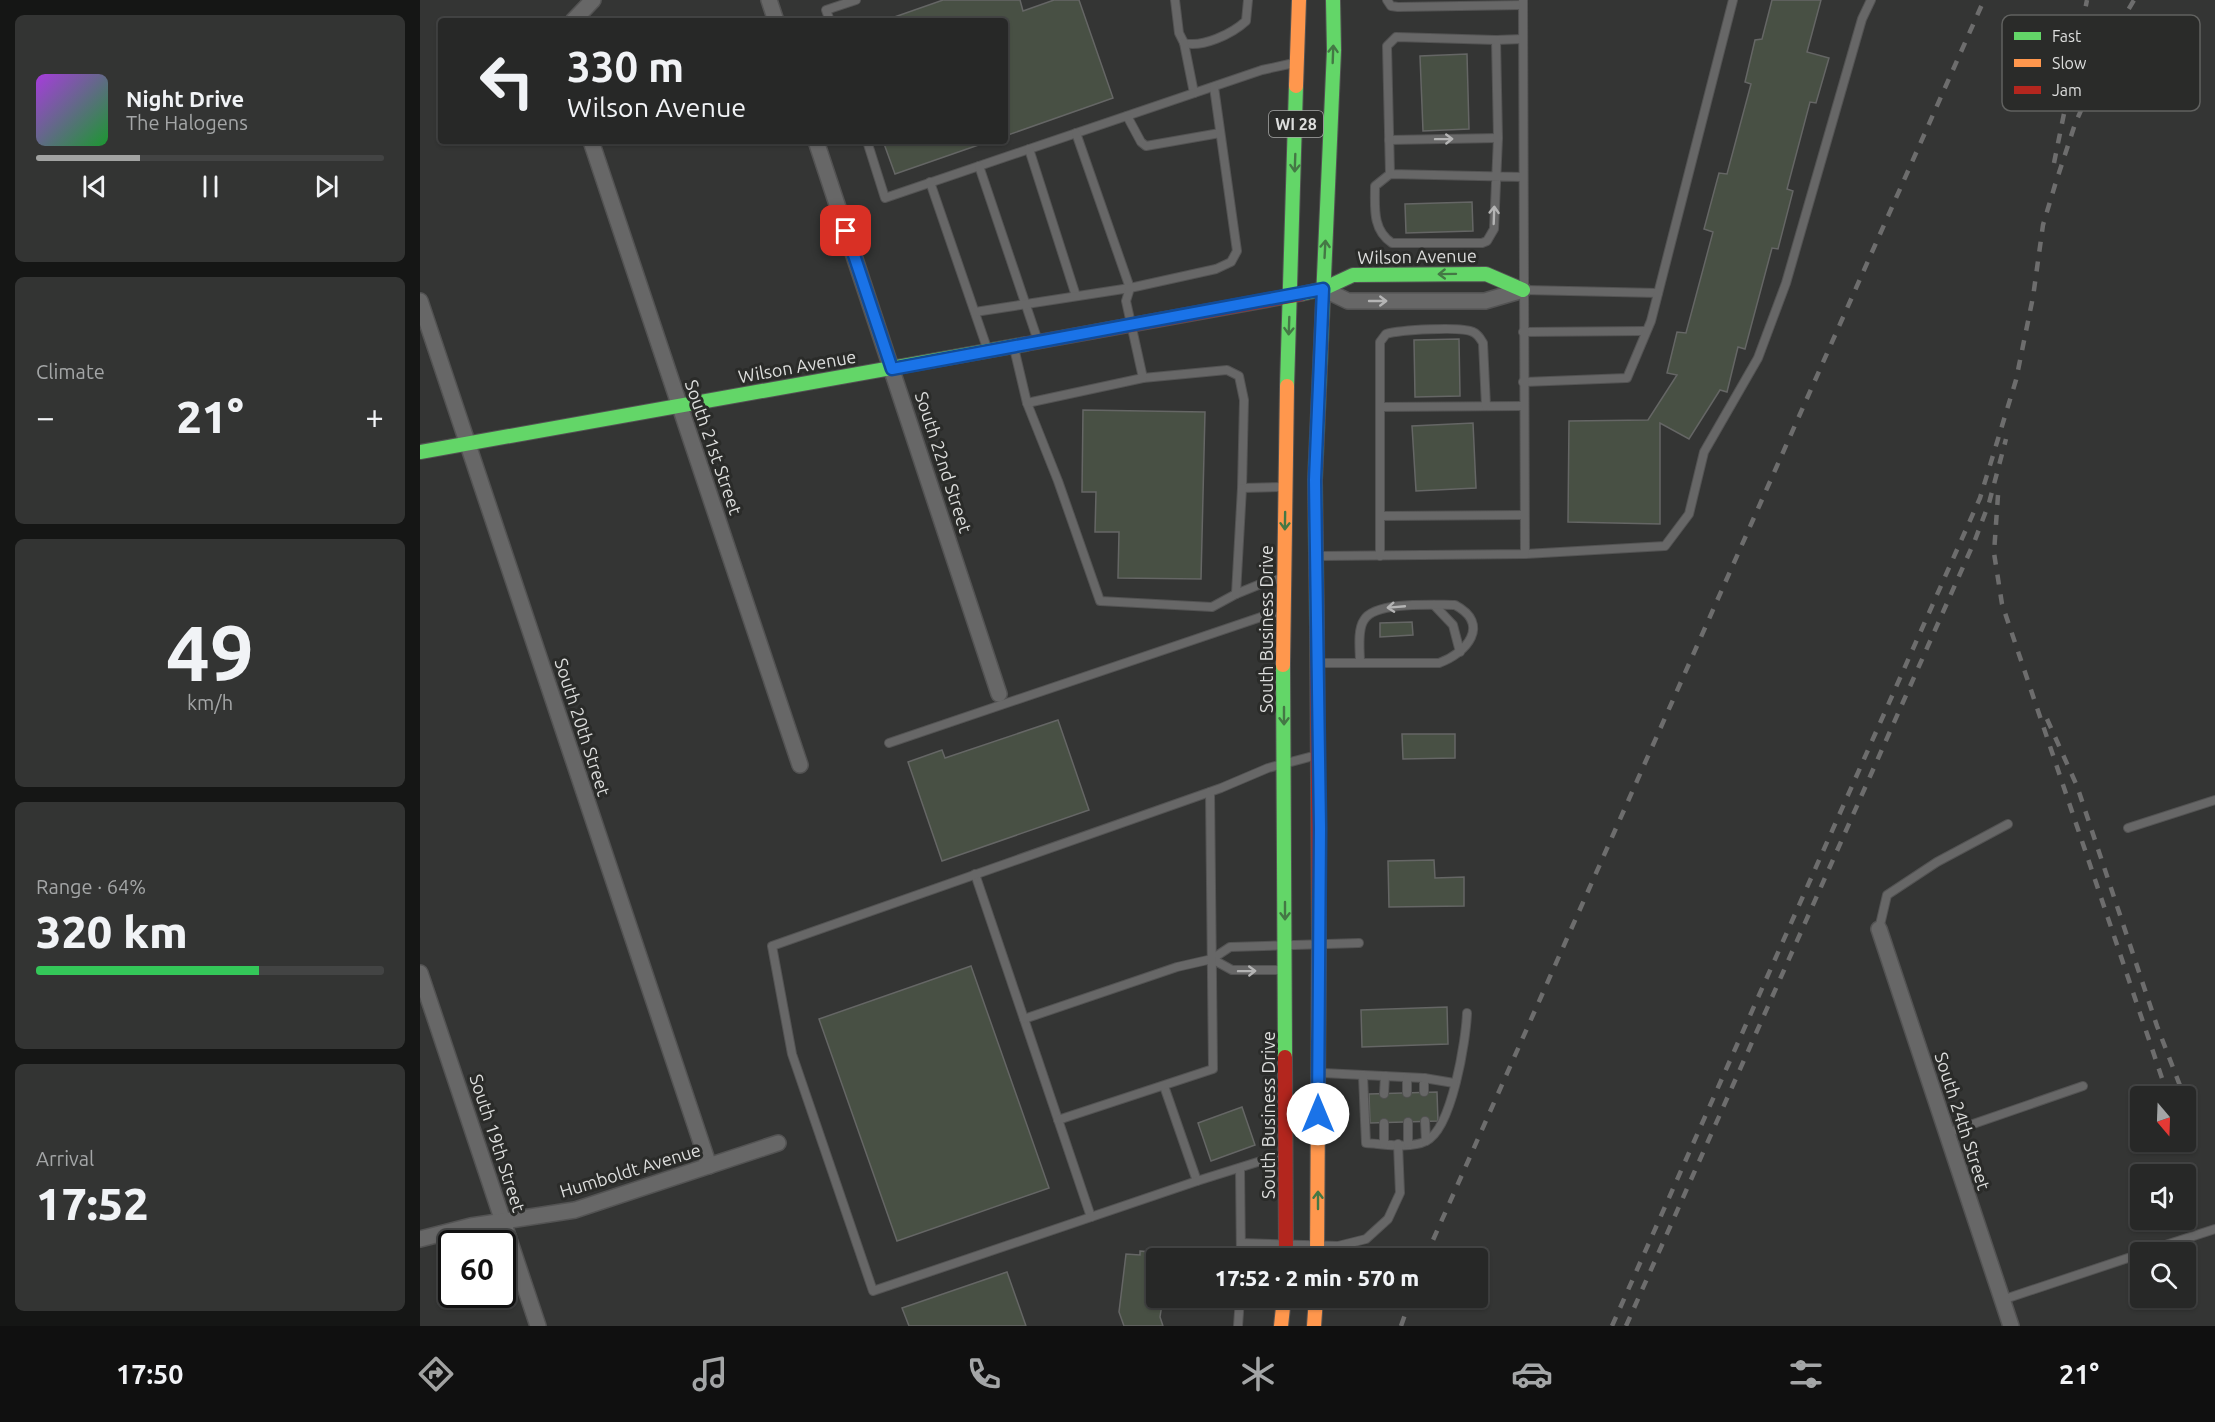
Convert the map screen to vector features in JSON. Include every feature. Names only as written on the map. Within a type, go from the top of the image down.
[{"type":"main road","name":"South Business Drive","points":[[1286,1248],[1283,616],[1299,0]]},
{"type":"main road","name":"WI 28","points":[[1318,1248],[1318,663],[1315,480],[1334,50],[1333,0]]},
{"type":"main road","name":"Wilson Avenue","points":[[420,452],[1291,297],[1323,289],[1353,275],[1486,274],[1523,290]]},
{"type":"main road","points":[[1281,1326],[1283,1308]]},
{"type":"main road","points":[[1314,1326],[1315,1308]]},
{"type":"street","points":[[576,18],[593,0]]},
{"type":"street","points":[[769,0],[775,18]]},
{"type":"street","name":"South 21st Street","points":[[592,144],[800,765]]},
{"type":"street","name":"South 22nd Street","points":[[817,144],[999,694]]},
{"type":"street","points":[[1323,289],[1348,302],[1485,301],[1523,290]]},
{"type":"street","name":"South 20th Street","points":[[420,301],[710,1166]]},
{"type":"street","name":"South 24th Street","points":[[1879,929],[2011,1326]]},
{"type":"street","name":"South 19th Street","points":[[420,973],[538,1326]]},
{"type":"street","name":"Humboldt Avenue","points":[[420,1239],[503,1221],[575,1210],[778,1143]]},
{"type":"lane","points":[[829,18],[826,10],[856,0]]},
{"type":"lane","points":[[1176,0],[1179,33],[1184,43],[1194,93]]},
{"type":"lane","points":[[1184,43],[1194,46],[1238,28],[1246,21],[1248,0]]},
{"type":"lane","points":[[1387,0],[1391,6],[1398,7],[1523,2],[1525,554]]},
{"type":"lane","points":[[1523,382],[1627,378],[1658,293],[1733,0]]},
{"type":"lane","points":[[1316,556],[1525,554],[1665,546],[1689,514],[1704,453],[1758,358],[1786,283],[1862,19],[1871,0]]},
{"type":"lane","points":[[1390,174],[1388,46],[1390,41],[1396,37],[1523,39]]},
{"type":"lane","points":[[1496,39],[1498,138],[1496,177],[1494,229],[1487,241],[1482,243],[1392,243],[1384,238],[1380,229],[1375,210],[1376,186],[1390,174],[1496,177],[1523,177]]},
{"type":"lane","points":[[868,144],[885,198],[1194,93],[1299,62]]},
{"type":"lane","points":[[975,312],[1130,288],[1216,269],[1231,262],[1237,251],[1214,87]]},
{"type":"lane","points":[[1127,116],[1141,142],[1146,146],[1220,134]]},
{"type":"lane","points":[[1076,133],[1130,288],[1126,301],[1143,378]]},
{"type":"lane","points":[[1389,140],[1498,138]]},
{"type":"lane","points":[[1029,149],[1076,296]]},
{"type":"lane","points":[[979,166],[1039,342]]},
{"type":"lane","points":[[930,182],[988,351]]},
{"type":"lane","points":[[1523,290],[1658,293]]},
{"type":"lane","points":[[1380,556],[1380,342],[1386,334],[1394,331],[1471,330],[1483,342],[1486,406]]},
{"type":"lane","points":[[1523,333],[1646,331]]},
{"type":"lane","points":[[1014,347],[1027,403],[1058,481],[1100,601],[1212,607],[1268,581],[1284,578]]},
{"type":"lane","points":[[1027,403],[1143,378],[1227,370],[1239,376],[1244,400],[1236,594]]},
{"type":"lane","points":[[1380,407],[1523,406]]},
{"type":"lane","points":[[1242,488],[1285,487]]},
{"type":"lane","points":[[1380,516],[1524,515]]},
{"type":"lane","points":[[1434,605],[1453,625],[1460,652]]},
{"type":"lane","points":[[1318,663],[1439,663],[1460,652],[1472,638],[1473,626],[1469,616],[1455,605],[1382,609],[1369,614],[1362,622],[1360,662]]},
{"type":"lane","points":[[889,743],[1261,617],[1283,616]]},
{"type":"lane","points":[[1286,1158],[1264,1160],[1197,1181],[873,1291],[799,1077],[785,1025],[772,946],[1210,792],[1284,763],[1318,754]]},
{"type":"lane","points":[[1058,1120],[1213,1069],[1210,792]]},
{"type":"lane","points":[[2128,828],[2215,801]]},
{"type":"lane","points":[[1879,929],[1887,895],[1937,862],[2008,824]]},
{"type":"lane","points":[[975,874],[1091,1217]]},
{"type":"lane","points":[[1024,1020],[1177,967],[1212,959],[1230,947],[1359,943]]},
{"type":"lane","points":[[1212,959],[1225,968],[1235,971],[1285,970]]},
{"type":"lane","points":[[1363,1076],[1366,1143],[1408,1144],[1426,1141],[1442,1124],[1466,1044],[1467,1013]]},
{"type":"lane","points":[[1319,1073],[1424,1078],[1454,1083]]},
{"type":"lane","points":[[1384,1094],[1385,1076]]},
{"type":"lane","points":[[1407,1078],[1407,1093]]},
{"type":"lane","points":[[1424,1078],[1424,1092]]},
{"type":"lane","points":[[1164,1086],[1197,1181]]},
{"type":"lane","points":[[1947,1133],[2083,1086]]},
{"type":"lane","points":[[1425,1121],[1426,1141]]},
{"type":"lane","points":[[1408,1122],[1408,1144]]},
{"type":"lane","points":[[1384,1123],[1384,1144]]},
{"type":"lane","points":[[1331,1248],[1366,1239],[1388,1219],[1400,1193],[1398,1144]]},
{"type":"lane","points":[[1240,1168],[1241,1248]]},
{"type":"lane","points":[[2175,1242],[2215,1229]]},
{"type":"lane","points":[[1241,1243],[1286,1244],[1302,1248]]},
{"type":"lane","points":[[2002,1300],[2130,1257]]},
{"type":"lane","points":[[1238,1326],[1239,1308]]},
{"type":"building","points":[[943,0],[1020,0],[1023,11],[1054,0],[1079,0],[1113,98],[1008,135],[1008,18],[892,18]]},
{"type":"building","points":[[1772,0],[1821,0],[1807,52],[1829,58],[1816,103],[1810,102],[1787,189],[1793,191],[1778,249],[1772,248],[1745,349],[1738,347],[1727,392],[1720,390],[1689,439],[1660,423],[1660,524],[1568,522],[1569,421],[1648,420],[1677,375],[1667,373],[1677,332],[1686,333],[1713,232],[1704,229],[1719,173],[1727,174],[1751,84],[1745,82],[1755,40],[1762,39]]},
{"type":"building","points":[[1467,54],[1469,129],[1423,131],[1420,56]]},
{"type":"building","points":[[884,144],[981,144],[895,174]]},
{"type":"building","points":[[1472,202],[1473,231],[1406,233],[1405,204]]},
{"type":"building","points":[[1459,339],[1460,396],[1415,397],[1414,340]]},
{"type":"building","points":[[1083,410],[1205,412],[1201,579],[1118,578],[1119,532],[1095,532],[1096,492],[1082,492]]},
{"type":"building","points":[[1473,423],[1476,488],[1416,491],[1412,426]]},
{"type":"building","points":[[1412,622],[1413,635],[1380,637],[1380,623]]},
{"type":"building","points":[[1058,720],[1089,810],[942,861],[908,762],[942,750],[945,758]]},
{"type":"building","points":[[1402,734],[1455,734],[1455,758],[1403,759]]},
{"type":"building","points":[[1434,860],[1435,878],[1464,877],[1464,906],[1389,907],[1388,861]]},
{"type":"building","points":[[971,966],[1049,1188],[897,1241],[819,1019]]},
{"type":"building","points":[[1447,1007],[1448,1044],[1362,1047],[1361,1010]]},
{"type":"building","points":[[1437,1092],[1438,1121],[1370,1123],[1369,1094]]},
{"type":"building","points":[[1242,1107],[1255,1145],[1211,1161],[1198,1123]]},
{"type":"building","points":[[1140,1251],[1146,1252],[1146,1308],[1161,1308],[1160,1317],[1163,1326],[1124,1326],[1119,1312],[1126,1254],[1140,1255]]},
{"type":"building","points":[[1007,1272],[1026,1326],[909,1326],[902,1308]]},
{"type":"railway","points":[[1429,1248],[1984,0]]},
{"type":"railway","points":[[2084,15],[2087,0]]},
{"type":"railway","points":[[2125,15],[2134,0]]},
{"type":"railway","points":[[2054,163],[2065,111]]},
{"type":"railway","points":[[1612,1326],[1980,498],[2016,380],[2033,297],[2043,225],[2081,111]]},
{"type":"railway","points":[[1626,1326],[1975,540],[1989,503],[2006,439]]},
{"type":"railway","points":[[1998,495],[1994,553],[2002,604],[2165,1086]]},
{"type":"railway","points":[[2047,719],[2077,786],[2157,1026],[2180,1086]]},
{"type":"railway","points":[[1401,1326],[1407,1308]]},
{"type":"traffic: fast","points":[[1317,628],[1315,480],[1334,50],[1333,0]]},
{"type":"traffic: fast","points":[[1287,386],[1296,86]]},
{"type":"traffic: fast","points":[[1301,294],[1323,289],[1353,275],[1486,274],[1523,290]]},
{"type":"traffic: fast","points":[[420,452],[1026,344]]},
{"type":"traffic: fast","points":[[1283,665],[1285,1057]]},
{"type":"traffic: slow","points":[[1296,86],[1299,0]]},
{"type":"traffic: slow","points":[[1283,665],[1287,386]]},
{"type":"traffic: slow","points":[[1317,1248],[1319,938]]},
{"type":"traffic: slow","points":[[1281,1326],[1283,1308]]},
{"type":"traffic: slow","points":[[1314,1326],[1315,1308]]},
{"type":"traffic: jam","points":[[1026,344],[1301,294]]},
{"type":"traffic: jam","points":[[1317,628],[1319,938]]},
{"type":"traffic: jam","points":[[1285,1057],[1286,1248]]},
{"type":"route","points":[[846,231],[892,369],[1279,299],[1323,289],[1315,480],[1320,828],[1318,1114]]}]
